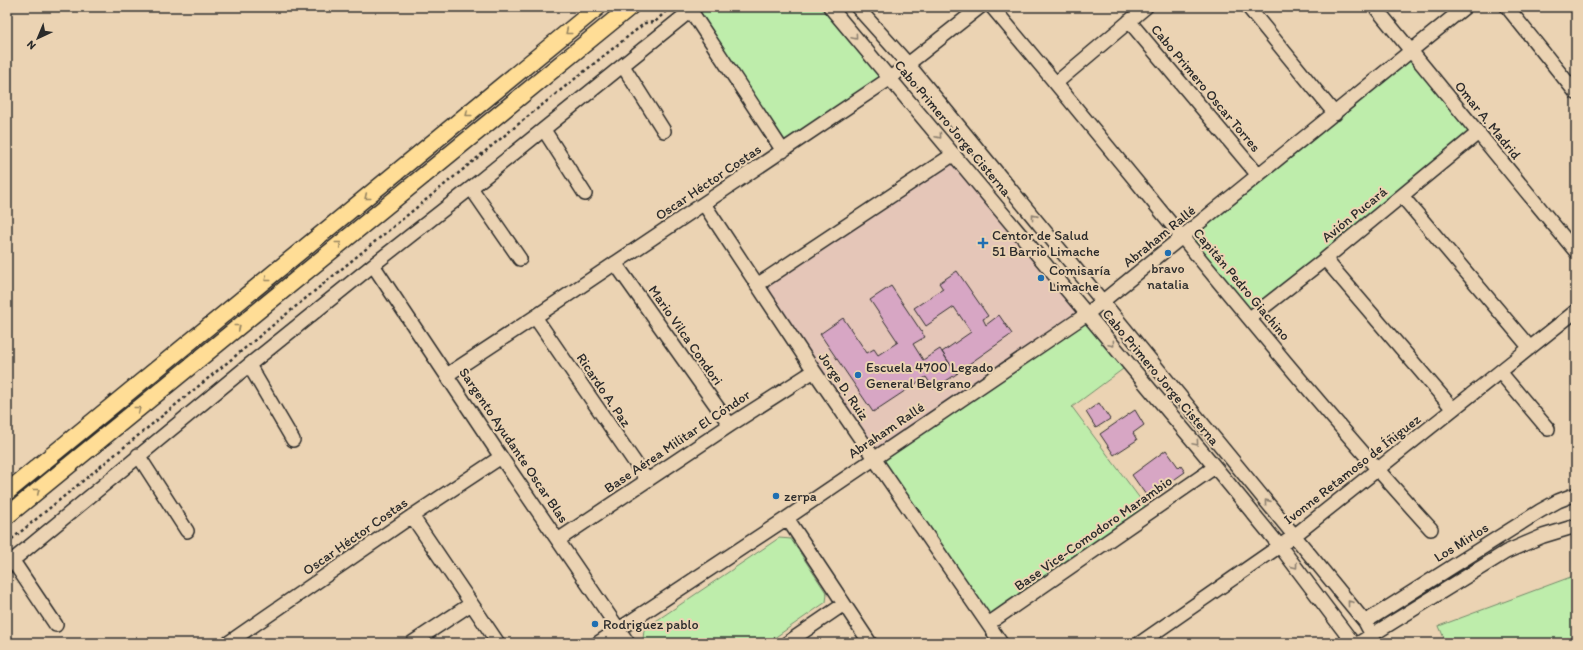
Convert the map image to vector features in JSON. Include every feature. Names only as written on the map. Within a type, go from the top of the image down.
[{"type":"main road","points":[[7,492],[598,7]]},
{"type":"main road","points":[[7,516],[624,12],[634,7]]},
{"type":"street","name":"Cabo Primero Jorge Cisterna","points":[[830,7],[1215,467],[1279,545],[1353,643]]},
{"type":"street","name":"Cabo Primero Jorge Cisterna","points":[[857,7],[908,64],[1365,622],[1372,634]]},
{"type":"street","name":"Oscar Héctor Costas","points":[[446,375],[704,204],[890,78],[980,7]]},
{"type":"street","name":"Capitán Pedro Giachino","points":[[992,7],[1377,470],[1431,529]]},
{"type":"street","points":[[1056,83],[1146,7]]},
{"type":"street","points":[[1248,7],[1335,114]]},
{"type":"street","name":"Omar A. Madrid","points":[[1375,7],[1576,252]]},
{"type":"street","name":"Abraham Rallé","points":[[598,643],[787,518],[1087,314],[1465,7]]},
{"type":"street","points":[[1507,7],[1576,93]]},
{"type":"street","points":[[56,625],[10,563],[138,455],[693,9],[782,151]]},
{"type":"street","name":"Cabo Primero Oscar Torres","points":[[1129,21],[1258,175]]},
{"type":"street","points":[[623,66],[664,131]]},
{"type":"street","points":[[544,130],[585,194]]},
{"type":"street","name":"Avión Pucará","points":[[1250,318],[1325,259],[1478,133]]},
{"type":"street","points":[[757,285],[954,154]]},
{"type":"street","points":[[471,188],[520,259]]},
{"type":"street","points":[[1402,196],[1530,348]]},
{"type":"street","name":"Jorge D. Ruiz","points":[[704,204],[814,371],[1001,643]]},
{"type":"street","points":[[1325,259],[1453,409]]},
{"type":"street","name":"Mario Vilca Condori","points":[[615,263],[730,425]]},
{"type":"street","name":"Sargento Ayudante Oscar Blas","points":[[373,265],[501,457],[628,643]]},
{"type":"street","name":"Ivonne Retamoso de Íñiguez","points":[[1140,643],[1294,536],[1576,311]]},
{"type":"street","name":"Ricardo A. Paz","points":[[535,317],[647,480]]},
{"type":"street","points":[[249,365],[293,440]]},
{"type":"street","name":"Base Aérea Militar El Cóndor","points":[[558,540],[730,425],[814,371]]},
{"type":"street","points":[[1500,372],[1548,429]]},
{"type":"street","points":[[138,455],[187,531]]},
{"type":"street","name":"Oscar Héctor Costas","points":[[228,643],[412,516],[501,457]]},
{"type":"street","name":"Base Vice-Comodoro Marambio","points":[[988,624],[1215,467]]},
{"type":"street","name":"Los Mirlos","points":[[1365,622],[1540,511],[1558,501],[1576,494]]},
{"type":"street","points":[[412,516],[498,643]]},
{"type":"street","points":[[787,518],[870,643]]},
{"type":"street","points":[[1358,643],[1506,552],[1543,536],[1576,526]]},
{"type":"street","points":[[412,643],[471,604]]},
{"type":"street","points":[[787,643],[844,604]]},
{"type":"path","points":[[7,543],[532,113],[645,23],[655,22],[670,7]]},
{"type":"shaded area","points":[[953,158],[1084,313],[875,452],[761,286]]},
{"type":"green space","points":[[696,7],[827,7],[889,79],[783,148]]},
{"type":"green space","points":[[1411,51],[1477,133],[1250,317],[1184,237]]},
{"type":"green space","points":[[1087,317],[1127,366],[1072,407],[1150,512],[988,624],[875,458]]},
{"type":"green space","points":[[779,538],[791,539],[827,594],[826,602],[767,643],[645,643],[643,640],[644,629]]},
{"type":"green space","points":[[1576,575],[1576,643],[1446,643],[1439,626]]},
{"type":"building","points":[[957,271],[988,316],[983,319],[986,325],[999,315],[1012,334],[956,373],[942,352],[971,332],[954,307],[926,326],[914,308],[943,289],[939,283]]},
{"type":"building","points":[[891,286],[925,337],[913,344],[923,360],[940,349],[956,373],[958,373],[934,389],[926,377],[873,412],[820,334],[843,318],[867,353],[874,349],[878,355],[898,342],[870,300]]},
{"type":"building","points":[[1099,403],[1110,419],[1096,428],[1086,412]]},
{"type":"building","points":[[1135,410],[1144,425],[1133,433],[1137,440],[1114,455],[1100,434]]},
{"type":"building","points":[[1166,450],[1179,468],[1181,466],[1185,472],[1148,498],[1132,475]]},
{"type":"place","name":"Centor de Salud 51 Barrio Limache","points":[[983,243]]},
{"type":"place","name":"bravo natalia","points":[[1168,253]]},
{"type":"place","name":"Comisaría Limache","points":[[1041,278]]},
{"type":"place","name":"Escuela 4700 Legado General Belgrano","points":[[858,375]]},
{"type":"place","name":"zerpa","points":[[776,496]]},
{"type":"place","name":"Rodriguez pablo","points":[[595,624]]}]
